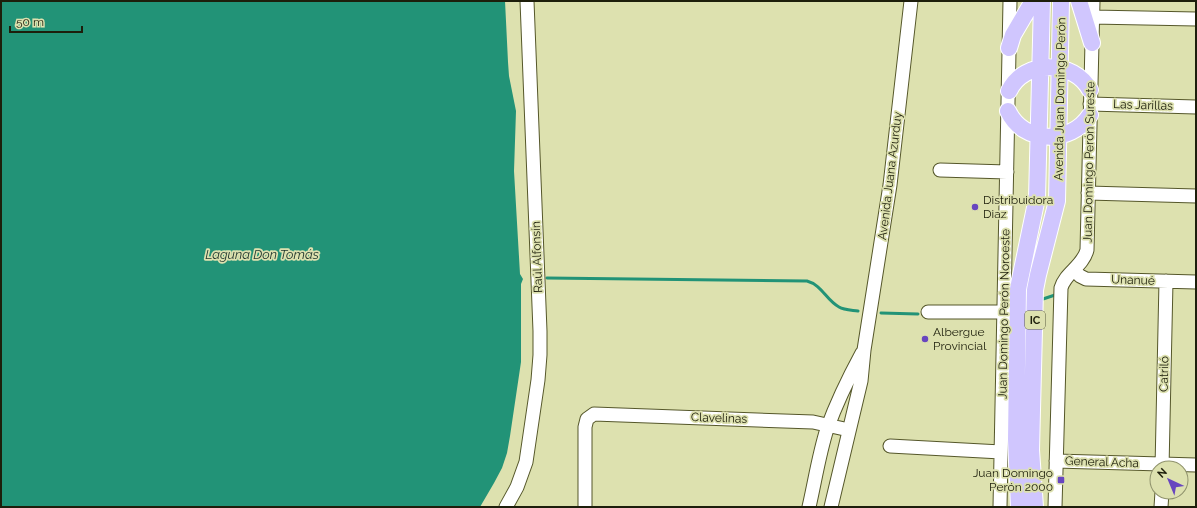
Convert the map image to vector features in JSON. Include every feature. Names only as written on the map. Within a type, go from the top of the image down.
[{"type":"main road","points":[[1010,48],[1013,35],[1034,1]]},
{"type":"main road","name":"Avenida Juan Domingo Perón","points":[[1031,506],[1016,442],[1018,289],[1037,198],[1042,1]]},
{"type":"main road","name":"Avenida Juan Domingo Perón","points":[[1031,506],[1035,290],[1057,204],[1061,1]]},
{"type":"main road","points":[[1079,1],[1092,43]]},
{"type":"main road","points":[[1008,111],[1013,120],[1023,130],[1039,136],[1059,136],[1071,133],[1079,128],[1090,103],[1085,82],[1078,76],[1060,69],[1041,68],[1030,70],[1016,80],[1009,91]]},
{"type":"street","name":"Raúl Alfonsín","points":[[506,507],[517,487],[526,462],[540,359],[527,1]]},
{"type":"street","name":"Avenida Juana Azurduy","points":[[831,507],[861,381],[864,350],[890,190],[911,1]]},
{"type":"street","name":"Juan Domingo Perón Noroeste","points":[[1000,507],[1010,1]]},
{"type":"street","name":"Juan Domingo Perón Sureste","points":[[1055,507],[1061,290],[1064,281],[1083,260],[1086,252],[1093,1]]},
{"type":"street","points":[[1092,17],[1196,19]]},
{"type":"street","name":"Las Jarillas","points":[[1090,103],[1196,107]]},
{"type":"street","points":[[940,170],[1007,172]]},
{"type":"street","points":[[1088,193],[1196,196]]},
{"type":"street","name":"Unanué","points":[[1074,270],[1081,277],[1086,279],[1196,282]]},
{"type":"street","name":"Catriló","points":[[1162,460],[1166,281]]},
{"type":"street","points":[[928,312],[1004,312]]},
{"type":"street","name":"Avenida Juana Azurduy","points":[[809,507],[829,425],[849,377],[864,350]]},
{"type":"street","name":"Clavelinas","points":[[584,507],[585,427],[586,421],[594,414],[600,413],[808,422],[849,430]]},
{"type":"street","points":[[890,446],[1001,452]]},
{"type":"street","name":"General Acha","points":[[1056,461],[1149,465]]},
{"type":"green space","points":[[1047,1],[1057,1],[1055,61],[1048,63]]},
{"type":"water","name":"Laguna Don Tomás","points":[[1,1],[505,1],[509,76],[516,111],[514,171],[520,274],[523,279],[521,284],[521,362],[507,453],[502,468],[480,507],[1,507]]},
{"type":"waterway","points":[[547,278],[807,281],[820,289],[839,307],[858,311]]},
{"type":"waterway","points":[[1040,300],[1055,295]]},
{"type":"waterway","points":[[881,313],[918,314]]},
{"type":"place","name":"Distribuidora Diaz","points":[[975,207]]},
{"type":"place","name":"Albergue Provincial","points":[[925,339]]},
{"type":"place","name":"Juan Domingo Perón 2000","points":[[1061,480]]}]
